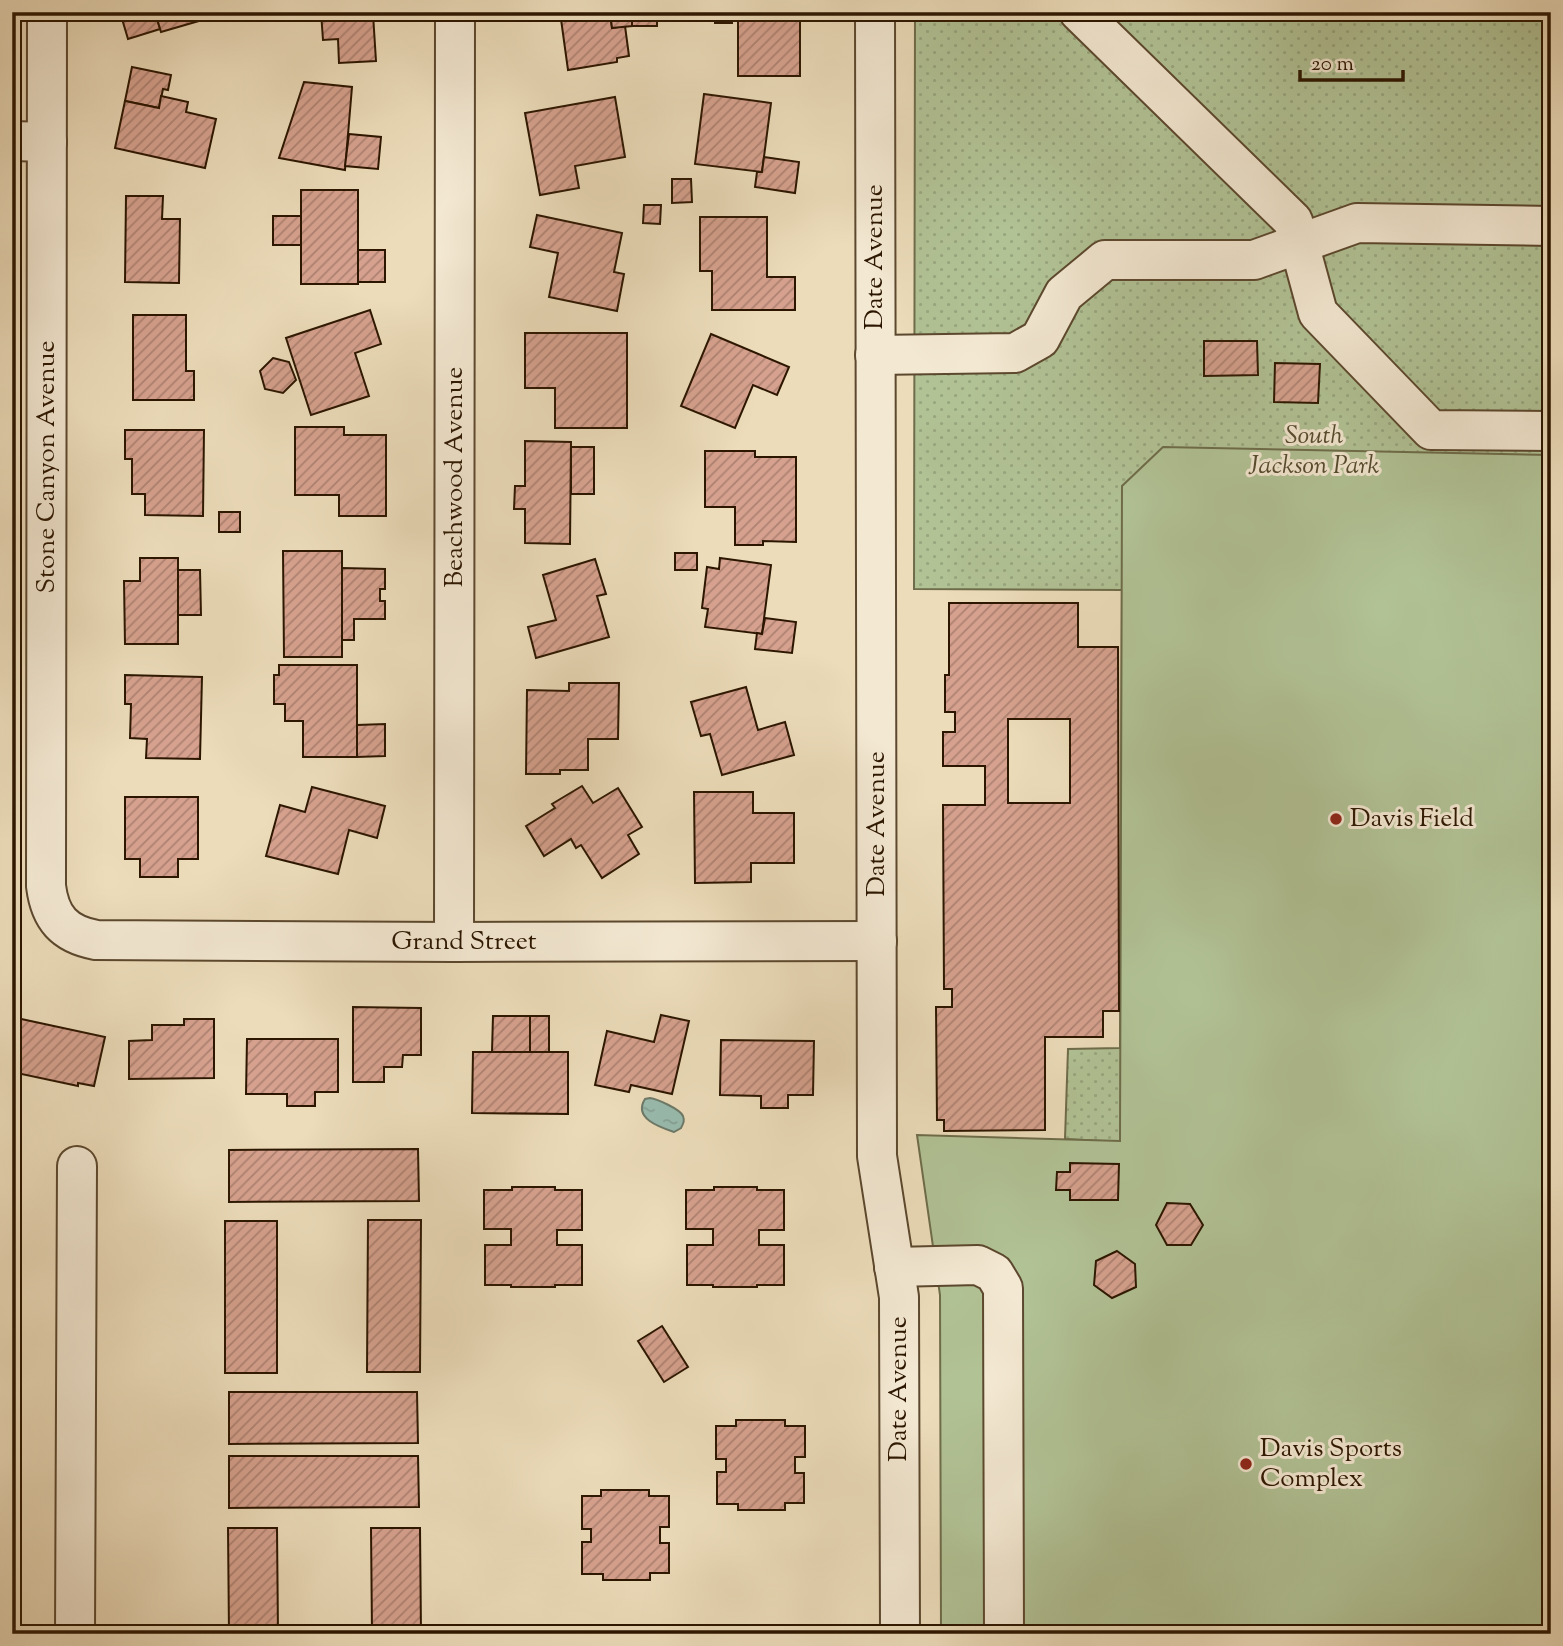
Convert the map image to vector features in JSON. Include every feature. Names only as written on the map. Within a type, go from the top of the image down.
[{"type":"street","name":"Stone Canyon Avenue","points":[[47,12],[30,141],[46,886],[56,919]]},
{"type":"street","name":"Beachwood Avenue","points":[[454,942],[455,12]]},
{"type":"street","name":"Date Avenue","points":[[875,12],[877,1156],[899,1297],[900,1634]]},
{"type":"street","points":[[1079,12],[1293,221],[1318,313],[1432,430],[1551,431]]},
{"type":"street","points":[[875,355],[1015,353],[1040,339],[1064,294],[1105,260],[1254,260],[1357,223],[1551,226]]},
{"type":"street","name":"Grand Street","points":[[56,919],[70,931],[96,940],[877,941]]},
{"type":"street","points":[[75,1634],[76,1166]]},
{"type":"street","points":[[894,1267],[978,1265],[994,1273],[1003,1288],[1004,1634]]},
{"type":"green space","name":"South Jackson Park","points":[[915,12],[1551,12],[1551,1223],[1120,1142],[1065,1139],[1068,1049],[1120,1048],[1122,590],[914,589]]},
{"type":"green space","points":[[1163,447],[1551,455],[1551,1634],[941,1634],[940,1295],[917,1135],[1120,1141],[1122,486]]},
{"type":"water","points":[[650,1098],[678,1110],[684,1119],[681,1128],[674,1132],[649,1121],[642,1111],[642,1106],[645,1099]]},
{"type":"building","points":[[120,12],[155,12],[160,29],[128,39]]},
{"type":"building","points":[[155,12],[209,12],[209,18],[161,32]]},
{"type":"building","points":[[321,12],[373,14],[376,61],[339,63],[338,39],[323,40]]},
{"type":"building","points":[[560,12],[610,12],[612,28],[625,26],[629,56],[617,58],[617,62],[568,70]]},
{"type":"building","points":[[610,12],[632,12],[632,26],[612,28]]},
{"type":"building","points":[[632,12],[657,12],[657,26],[632,26]]},
{"type":"building","points":[[715,12],[738,12],[738,16],[732,16],[732,23],[715,23]]},
{"type":"building","points":[[738,12],[800,12],[800,76],[738,76]]},
{"type":"building","points":[[132,67],[171,75],[168,90],[163,89],[159,108],[125,101]]},
{"type":"building","points":[[304,82],[352,87],[345,170],[279,158]]},
{"type":"building","points":[[704,94],[771,103],[762,172],[695,164]]},
{"type":"building","points":[[161,96],[188,102],[186,112],[216,119],[205,168],[115,148],[125,101],[159,108]]},
{"type":"building","points":[[615,97],[625,157],[575,166],[579,188],[540,195],[525,113]]},
{"type":"building","points":[[349,134],[381,137],[378,169],[345,166]]},
{"type":"building","points":[[764,157],[799,162],[795,193],[755,187],[757,172],[762,172]]},
{"type":"building","points":[[672,179],[691,179],[692,202],[672,203]]},
{"type":"building","points":[[301,190],[358,190],[358,284],[301,284]]},
{"type":"building","points":[[126,196],[163,196],[162,219],[180,219],[179,283],[125,282]]},
{"type":"building","points":[[644,205],[661,205],[660,224],[643,223]]},
{"type":"building","points":[[537,215],[622,233],[614,272],[624,274],[617,311],[549,297],[558,253],[530,247]]},
{"type":"building","points":[[273,216],[301,216],[301,245],[273,245]]},
{"type":"building","points":[[700,217],[767,217],[767,277],[795,277],[795,310],[712,310],[712,271],[700,271]]},
{"type":"building","points":[[358,250],[385,250],[385,282],[358,282]]},
{"type":"building","points":[[370,310],[381,344],[355,353],[369,396],[311,415],[286,338]]},
{"type":"building","points":[[133,315],[186,315],[186,371],[194,371],[194,400],[133,400]]},
{"type":"building","points":[[525,333],[627,333],[627,428],[555,428],[555,388],[525,388]]},
{"type":"building","points":[[711,334],[789,367],[777,395],[753,385],[735,428],[681,406]]},
{"type":"building","points":[[1204,341],[1257,341],[1258,375],[1204,376]]},
{"type":"building","points":[[273,358],[289,362],[296,380],[283,393],[265,389],[260,371]]},
{"type":"building","points":[[1275,363],[1320,364],[1318,403],[1274,402]]},
{"type":"building","points":[[295,427],[344,427],[344,435],[386,435],[386,516],[339,516],[339,495],[295,495]]},
{"type":"building","points":[[125,430],[204,430],[203,516],[145,515],[145,494],[132,494],[132,459],[125,459]]},
{"type":"building","points":[[525,441],[571,442],[570,544],[525,543],[525,509],[514,509],[515,486],[525,486]]},
{"type":"building","points":[[571,447],[594,447],[594,494],[571,494]]},
{"type":"building","points":[[705,451],[755,451],[755,457],[796,457],[796,542],[763,541],[763,545],[735,545],[735,507],[705,507]]},
{"type":"building","points":[[219,512],[240,512],[240,532],[219,532]]},
{"type":"building","points":[[283,551],[342,551],[342,657],[284,657]]},
{"type":"building","points":[[675,553],[697,553],[697,570],[675,570]]},
{"type":"building","points":[[140,558],[178,558],[178,644],[125,644],[124,581],[140,581]]},
{"type":"building","points":[[720,558],[771,565],[762,634],[705,627],[708,609],[702,608],[707,567],[719,569]]},
{"type":"building","points":[[595,559],[606,594],[597,596],[609,637],[536,658],[528,627],[556,620],[543,575]]},
{"type":"building","points":[[342,568],[385,569],[385,589],[380,589],[380,601],[385,601],[385,619],[354,619],[354,640],[342,640]]},
{"type":"building","points":[[178,570],[200,570],[201,615],[178,615]]},
{"type":"building","points":[[949,603],[1078,603],[1078,647],[1118,647],[1119,1011],[1103,1011],[1103,1037],[1045,1037],[1045,1130],[944,1131],[944,1120],[937,1120],[936,1007],[952,1007],[952,989],[944,989],[943,805],[985,805],[985,766],[943,766],[943,732],[955,732],[955,712],[945,712],[945,675],[949,675]],"holes":[[[1008,719],[1070,719],[1070,803],[1008,803]]]},
{"type":"building","points":[[765,618],[796,622],[792,653],[755,649],[757,633],[762,634]]},
{"type":"building","points":[[279,665],[357,665],[357,757],[303,757],[303,721],[285,721],[285,704],[274,704],[274,675],[279,675]]},
{"type":"building","points":[[125,675],[202,677],[200,759],[146,758],[147,739],[130,738],[131,704],[125,704]]},
{"type":"building","points":[[569,683],[619,683],[618,739],[588,739],[588,770],[560,770],[560,774],[526,774],[527,690],[569,691]]},
{"type":"building","points":[[746,687],[758,730],[785,722],[794,755],[722,775],[710,734],[701,736],[691,702]]},
{"type":"building","points":[[385,724],[385,756],[357,757],[357,725]]},
{"type":"building","points":[[582,786],[593,803],[618,788],[642,827],[628,835],[639,854],[602,878],[581,845],[576,848],[571,839],[544,856],[526,826],[555,808],[552,804]]},
{"type":"building","points":[[312,787],[385,806],[377,838],[349,830],[338,874],[266,856],[280,805],[305,812]]},
{"type":"building","points":[[694,792],[753,792],[753,813],[794,813],[794,863],[751,863],[751,882],[695,883]]},
{"type":"building","points":[[125,797],[198,797],[198,859],[178,859],[178,877],[140,877],[140,859],[125,859]]},
{"type":"building","points":[[353,1007],[421,1008],[421,1055],[403,1055],[402,1067],[384,1067],[384,1082],[353,1082]]},
{"type":"building","points":[[661,1015],[689,1021],[672,1094],[631,1085],[629,1092],[595,1085],[607,1031],[654,1042]]},
{"type":"building","points":[[493,1016],[530,1016],[530,1052],[492,1052]]},
{"type":"building","points":[[530,1016],[549,1016],[549,1052],[530,1052]]},
{"type":"building","points":[[12,1017],[105,1037],[94,1086],[78,1083],[78,1086],[12,1072]]},
{"type":"building","points":[[184,1019],[214,1019],[214,1078],[129,1079],[129,1041],[152,1040],[152,1025],[184,1025]]},
{"type":"building","points":[[247,1039],[338,1039],[338,1092],[315,1092],[315,1106],[287,1106],[287,1094],[246,1094]]},
{"type":"building","points":[[721,1040],[814,1041],[813,1095],[788,1095],[788,1108],[761,1108],[761,1096],[720,1095]]},
{"type":"building","points":[[473,1052],[568,1052],[568,1114],[472,1113]]},
{"type":"building","points":[[418,1149],[419,1201],[229,1202],[229,1150]]},
{"type":"building","points":[[1070,1163],[1119,1164],[1118,1200],[1070,1200],[1070,1190],[1056,1190],[1057,1172],[1070,1172]]},
{"type":"building","points":[[512,1187],[582,1190],[582,1230],[557,1230],[557,1245],[582,1245],[582,1285],[485,1285],[485,1245],[511,1245],[511,1229],[484,1229],[484,1190],[512,1190]]},
{"type":"building","points":[[714,1187],[784,1190],[784,1230],[759,1230],[759,1245],[784,1245],[784,1285],[687,1285],[687,1245],[713,1245],[713,1229],[686,1229],[686,1190],[714,1190]]},
{"type":"building","points":[[1167,1203],[1190,1204],[1203,1225],[1191,1245],[1167,1245],[1156,1225]]},
{"type":"building","points":[[368,1220],[421,1220],[420,1372],[367,1372]]},
{"type":"building","points":[[225,1221],[277,1221],[277,1373],[225,1373]]},
{"type":"building","points":[[1117,1251],[1135,1264],[1136,1287],[1112,1298],[1094,1285],[1096,1261]]},
{"type":"building","points":[[662,1326],[688,1367],[664,1382],[638,1341]]},
{"type":"building","points":[[229,1392],[417,1392],[418,1443],[229,1444]]},
{"type":"building","points":[[736,1420],[785,1420],[785,1426],[805,1426],[805,1457],[795,1457],[795,1473],[804,1473],[804,1503],[785,1503],[785,1510],[738,1510],[738,1504],[717,1504],[717,1472],[726,1472],[726,1459],[716,1459],[716,1426],[736,1426]]},
{"type":"building","points":[[229,1456],[418,1456],[419,1507],[229,1508]]},
{"type":"building","points":[[601,1490],[649,1490],[649,1496],[669,1496],[669,1527],[660,1527],[660,1543],[669,1543],[669,1573],[650,1573],[650,1580],[603,1580],[603,1574],[582,1574],[582,1542],[591,1542],[591,1529],[582,1529],[582,1496],[601,1496]]},
{"type":"building","points":[[228,1528],[277,1528],[278,1634],[229,1634]]},
{"type":"building","points":[[371,1528],[420,1528],[421,1634],[372,1634]]},
{"type":"place","name":"Davis Field","points":[[1336,819]]},
{"type":"place","name":"Davis Sports Complex","points":[[1246,1464]]}]
